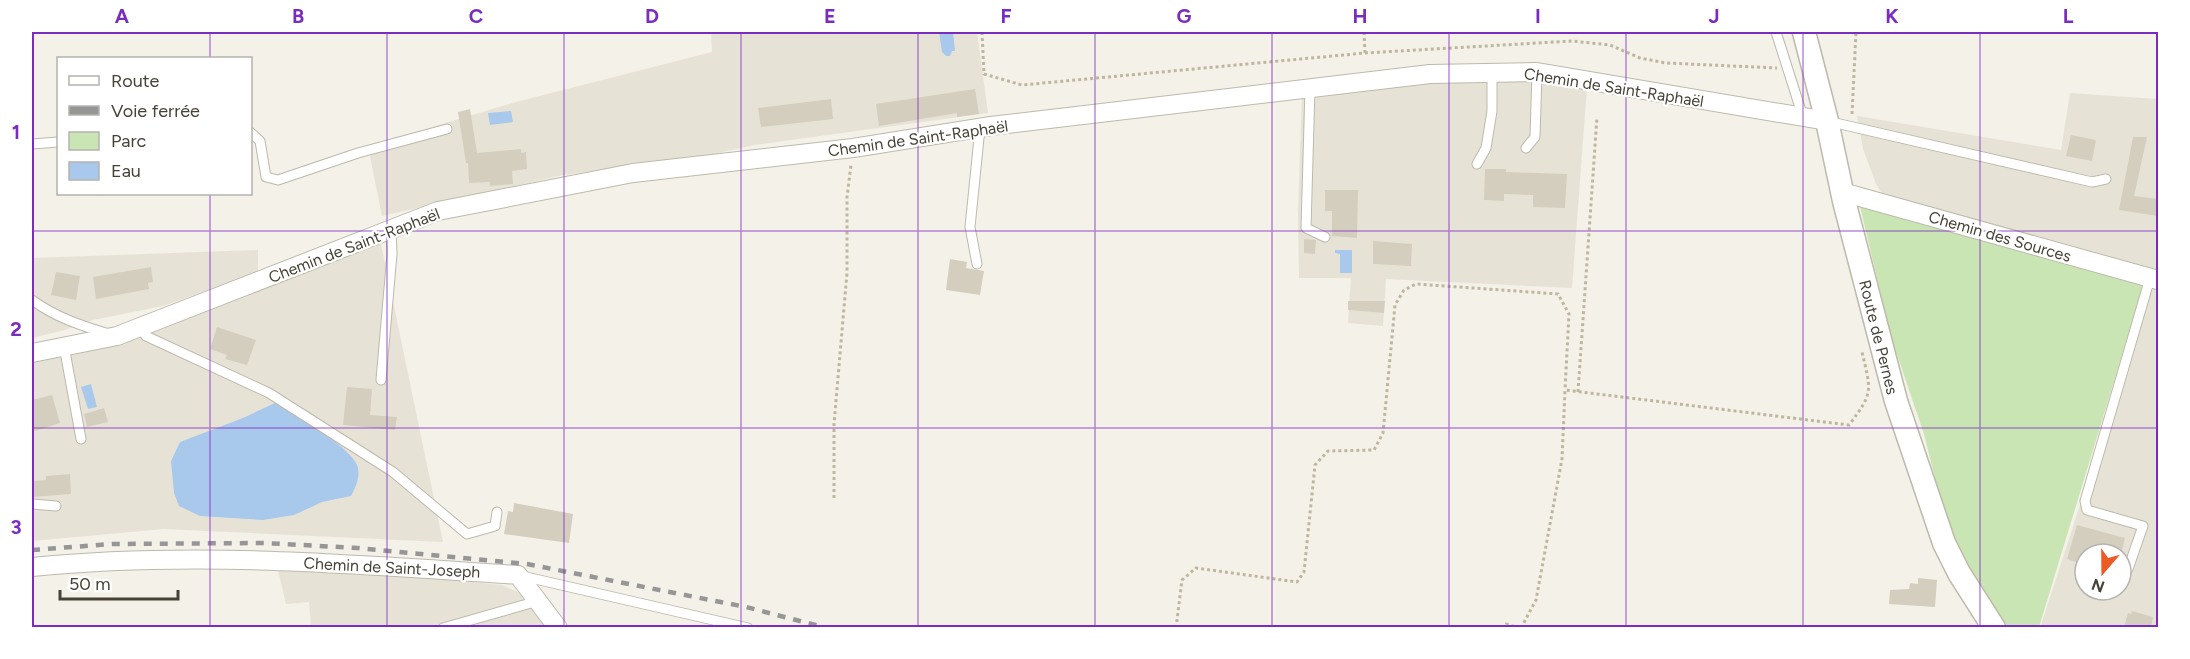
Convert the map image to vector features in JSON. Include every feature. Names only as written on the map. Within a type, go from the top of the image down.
[{"type":"street","name":"Route de Pernes","points":[[1804,32],[1827,121],[1842,192],[1896,401],[1944,543],[1959,573],[1994,627]]},
{"type":"street","name":"Chemin de Saint-Raphaël","points":[[32,352],[117,336],[438,211],[633,173],[853,148],[980,128],[1430,74],[1492,72],[1537,72],[1827,121]]},
{"type":"street","name":"Chemin des Sources","points":[[1842,192],[2154,279]]},
{"type":"street","name":"Chemin de Saint-Joseph","points":[[32,567],[118,560],[265,560],[518,575]]},
{"type":"street","points":[[518,575],[558,627]]},
{"type":"lane","points":[[1776,32],[1803,117]]},
{"type":"lane","points":[[1477,164],[1486,148],[1492,111],[1492,72]]},
{"type":"lane","points":[[1526,148],[1535,137],[1537,72]]},
{"type":"lane","points":[[1310,88],[1306,228],[1324,237]]},
{"type":"lane","points":[[1827,121],[2092,182],[2106,179]]},
{"type":"lane","points":[[977,264],[970,227],[980,128]]},
{"type":"lane","points":[[252,134],[260,141],[266,177],[278,180],[358,153],[447,129]]},
{"type":"lane","points":[[32,144],[57,142]]},
{"type":"lane","points":[[381,380],[392,254],[391,230]]},
{"type":"lane","points":[[2133,555],[2143,526],[2087,510],[2085,501],[2154,279]]},
{"type":"lane","points":[[32,300],[44,309],[83,326],[117,336]]},
{"type":"lane","points":[[139,327],[146,336],[268,393],[393,472],[467,534],[495,526],[497,512]]},
{"type":"lane","points":[[64,346],[81,439]]},
{"type":"lane","points":[[32,504],[56,506]]},
{"type":"lane","name":"Chemin de Saint-Joseph","points":[[518,575],[747,627]]},
{"type":"lane","points":[[443,627],[537,601]]},
{"type":"path","points":[[982,32],[984,74],[1022,85],[1365,53],[1572,41],[1610,45],[1640,58],[1666,63],[1788,69]]},
{"type":"path","points":[[1364,32],[1365,53]]},
{"type":"path","points":[[1851,127],[1856,32]]},
{"type":"path","points":[[1578,392],[1597,117]]},
{"type":"path","points":[[834,498],[834,424],[846,273],[847,197],[853,148]]},
{"type":"path","points":[[1176,627],[1182,580],[1196,568],[1297,582],[1304,572],[1315,465],[1328,451],[1374,450],[1383,433],[1395,305],[1404,290],[1416,284],[1558,294],[1569,314],[1562,459],[1536,600],[1520,627],[1506,624],[1501,627]]},
{"type":"path","points":[[1565,390],[1849,425],[1864,405],[1870,388],[1860,343]]},
{"type":"shaded area","points":[[711,32],[977,32],[988,113],[755,145],[694,158],[563,175],[382,216],[368,146],[516,102],[712,52]]},
{"type":"shaded area","points":[[1542,81],[1587,87],[1572,288],[1386,279],[1383,326],[1348,323],[1351,278],[1299,278],[1298,212],[1302,95],[1413,82]]},
{"type":"shaded area","points":[[2070,93],[2158,99],[2158,276],[1962,215],[1883,195],[1876,184],[1863,149],[1857,116],[2061,150]]},
{"type":"shaded area","points":[[380,239],[443,542],[164,529],[32,541],[32,358]]},
{"type":"shaded area","points":[[258,250],[258,272],[163,306],[93,320],[32,338],[32,258]]},
{"type":"shaded area","points":[[2151,287],[2158,289],[2158,627],[2040,628]]},
{"type":"shaded area","points":[[277,566],[363,571],[502,585],[524,595],[553,627],[477,627],[473,615],[431,627],[311,627],[309,602],[286,604]]},
{"type":"green space","points":[[1860,206],[2143,286],[2039,627],[2001,625],[1960,553],[1943,510],[1924,434],[1891,337]]},
{"type":"water","points":[[939,32],[953,32],[955,51],[952,51],[950,56],[942,52]]},
{"type":"water","points":[[511,111],[513,122],[490,125],[488,113]]},
{"type":"water","points":[[1335,250],[1352,250],[1352,273],[1340,273],[1340,254],[1335,253]]},
{"type":"water","points":[[91,384],[97,407],[88,409],[81,387]]},
{"type":"water","points":[[275,403],[333,440],[352,457],[357,465],[358,477],[351,496],[322,502],[294,515],[263,520],[200,516],[179,506],[174,493],[171,461],[180,442]]},
{"type":"building","points":[[975,89],[979,114],[957,117],[957,113],[879,126],[876,104]]},
{"type":"building","points":[[831,99],[833,119],[761,127],[758,108]]},
{"type":"building","points":[[470,109],[477,153],[521,149],[521,153],[526,152],[527,169],[512,171],[513,184],[490,186],[490,182],[469,183],[468,163],[466,163],[458,112]]},
{"type":"building","points":[[2071,135],[2096,140],[2092,161],[2066,156]]},
{"type":"building","points":[[2133,137],[2147,137],[2134,196],[2158,199],[2158,216],[2119,210]]},
{"type":"building","points":[[1485,169],[1567,174],[1565,208],[1533,207],[1533,195],[1504,194],[1504,201],[1484,200]]},
{"type":"building","points":[[1325,190],[1358,190],[1357,238],[1332,236],[1332,211],[1325,211]]},
{"type":"building","points":[[1304,239],[1316,240],[1315,254],[1304,253]]},
{"type":"building","points":[[1373,241],[1412,244],[1411,266],[1373,264]]},
{"type":"building","points":[[950,259],[967,262],[966,268],[984,271],[980,295],[946,290]]},
{"type":"building","points":[[151,267],[153,282],[148,283],[149,289],[96,299],[93,277]]},
{"type":"building","points":[[56,272],[80,276],[76,300],[51,295]]},
{"type":"building","points":[[1348,301],[1385,301],[1384,313],[1348,310]]},
{"type":"building","points":[[217,327],[256,340],[247,365],[225,359],[227,355],[210,349]]},
{"type":"building","points":[[347,387],[372,389],[370,415],[397,417],[395,430],[343,425]]},
{"type":"building","points":[[52,395],[60,423],[32,432],[32,400]]},
{"type":"building","points":[[104,408],[108,422],[87,427],[84,414]]},
{"type":"building","points":[[70,474],[71,494],[32,497],[32,481],[46,480],[46,476]]},
{"type":"building","points":[[514,503],[573,514],[569,543],[504,534],[508,511],[513,512]]},
{"type":"building","points":[[2077,525],[2125,538],[2124,542],[2073,542],[2073,561],[2067,559]]},
{"type":"building","points":[[1918,578],[1937,580],[1935,607],[1889,604],[1890,590],[1909,589],[1910,583],[1918,584]]},
{"type":"building","points":[[2132,611],[2153,617],[2151,627],[2124,627],[2128,613],[2131,614]]},
{"type":"railway","points":[[32,550],[112,544],[264,543],[358,548],[527,564],[746,607],[827,628]]}]
